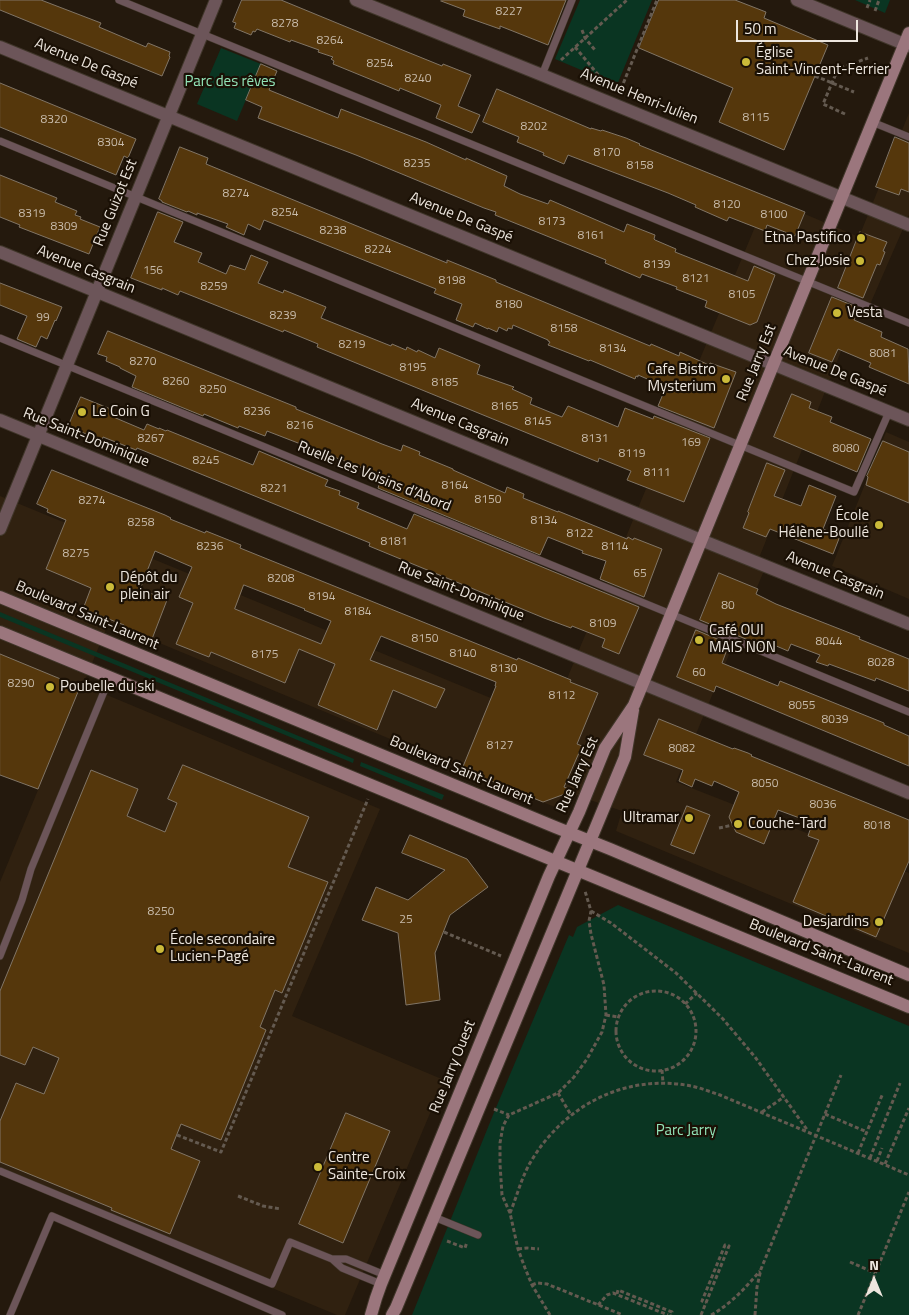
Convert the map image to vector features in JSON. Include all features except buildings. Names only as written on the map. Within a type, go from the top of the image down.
[{"type":"main road","name":"Rue Jarry Est","points":[[590,841],[625,757],[634,706],[872,122],[907,41]]},
{"type":"main road","name":"Boulevard Saint-Laurent","points":[[0,598],[590,841],[909,975]]},
{"type":"main road","name":"Boulevard Saint-Laurent","points":[[0,632],[909,1006]]},
{"type":"main road","name":"Rue Jarry Est","points":[[569,833],[605,748],[634,706]]},
{"type":"main road","name":"Rue Jarry Ouest","points":[[371,1315],[383,1280],[569,833]]},
{"type":"main road","points":[[392,1315],[590,841]]},
{"type":"street","name":"Rue Guizot Est","points":[[0,529],[216,0]]},
{"type":"street","name":"Avenue Henri-Julien","points":[[356,0],[909,226]]},
{"type":"street","points":[[797,0],[907,41]]},
{"type":"street","name":"Avenue De Gaspé","points":[[0,46],[909,420]]},
{"type":"street","name":"Avenue Casgrain","points":[[0,252],[909,624]]},
{"type":"street","name":"Rue Saint-Dominique","points":[[0,420],[909,793]]},
{"type":"lane","points":[[119,0],[909,323]]},
{"type":"lane","points":[[542,75],[572,0]]},
{"type":"lane","points":[[872,122],[909,136]]},
{"type":"lane","points":[[0,141],[854,492],[889,412]]},
{"type":"lane","name":"Ruelle Les Voisins d’Abord","points":[[0,338],[909,712]]},
{"type":"lane","points":[[0,956],[22,900],[31,869],[110,677]]},
{"type":"lane","points":[[0,1171],[272,1284],[290,1242],[332,1259],[346,1259],[383,1280]]},
{"type":"lane","points":[[10,1315],[52,1216],[282,1315]]},
{"type":"lane","points":[[434,1217],[478,1235]]},
{"type":"path","points":[[557,63],[627,0]]},
{"type":"path","points":[[621,90],[657,0]]},
{"type":"path","points":[[867,8],[870,0]]},
{"type":"path","points":[[875,11],[879,0]]},
{"type":"path","points":[[582,30],[585,38],[594,50]]},
{"type":"path","points":[[575,47],[605,83]]},
{"type":"path","points":[[845,114],[823,104],[838,69],[868,58]]},
{"type":"path","points":[[815,76],[854,92]]},
{"type":"path","points":[[177,1135],[221,1152],[368,799]]},
{"type":"path","points":[[718,828],[733,825]]},
{"type":"path","points":[[550,1315],[532,1285],[518,1250],[510,1213],[502,1195],[500,1143],[503,1126],[509,1115],[558,1093],[574,1077],[587,1059],[602,1032],[606,1015],[604,986],[591,934],[589,921],[591,911],[585,891]]},
{"type":"path","points":[[591,911],[611,922],[676,973],[723,1019],[755,1057],[809,1133]]},
{"type":"path","points":[[444,932],[502,956]]},
{"type":"path","points":[[658,991],[677,997],[685,1004],[691,1012],[695,1023],[695,1033],[693,1044],[681,1061],[662,1070],[652,1070],[642,1068],[625,1056],[616,1037],[616,1027],[618,1017],[630,1000],[638,995],[658,991]]},
{"type":"path","points":[[685,1004],[697,993]]},
{"type":"path","points":[[606,1015],[618,1017]]},
{"type":"path","points":[[662,1070],[663,1083]]},
{"type":"path","points":[[755,1315],[757,1287],[762,1268],[841,1076]]},
{"type":"path","points":[[510,1213],[524,1176],[536,1154],[552,1133],[582,1107],[611,1093],[642,1085],[663,1083],[692,1086],[720,1095],[909,1174]]},
{"type":"path","points":[[870,1158],[900,1083]]},
{"type":"path","points":[[558,1093],[571,1115]]},
{"type":"path","points":[[858,1153],[883,1093]]},
{"type":"path","points":[[762,1113],[784,1097]]},
{"type":"path","points":[[885,1164],[909,1108]]},
{"type":"path","points":[[492,1109],[509,1115]]},
{"type":"path","points":[[824,1114],[846,1120],[867,1132]]},
{"type":"path","points":[[877,1161],[882,1148]]},
{"type":"path","points":[[858,1315],[909,1193]]},
{"type":"path","points":[[238,1196],[263,1206],[281,1208]]},
{"type":"path","points":[[447,1241],[465,1248],[469,1238]]},
{"type":"path","points":[[701,1315],[718,1276],[729,1246],[725,1245],[702,1301],[706,1303]]},
{"type":"path","points":[[518,1250],[527,1248],[539,1250]]},
{"type":"path","points":[[850,1262],[876,1273]]},
{"type":"path","points":[[711,1315],[742,1292],[762,1268]]},
{"type":"path","points":[[532,1285],[537,1283],[547,1284],[623,1315]]},
{"type":"path","points":[[598,1305],[610,1293],[617,1294],[669,1315],[672,1312],[618,1290],[617,1294]]},
{"type":"shaded area","points":[[909,113],[909,215],[868,309],[859,306],[759,558],[768,561],[676,782],[909,873],[909,953],[616,831],[622,811],[564,791],[555,807],[524,795],[545,734],[520,793],[109,622],[83,685],[380,809],[292,1016],[444,1080],[345,1315],[337,1315],[0,1175],[0,882],[38,790],[0,773],[0,496],[549,722],[767,198],[859,237]]},
{"type":"shaded area","name":"École Hélène-Boullé","points":[[886,432],[909,442],[909,599],[832,566]]},
{"type":"green space","points":[[580,0],[652,0],[617,85],[555,59]]},
{"type":"green space","points":[[855,0],[890,0],[885,13]]},
{"type":"green space","name":"Parc des rêves","points":[[221,48],[261,64],[237,121],[197,104]]},
{"type":"green space","points":[[0,612],[354,759],[353,763],[0,617]]},
{"type":"green space","points":[[361,762],[444,795],[442,800],[360,766]]},
{"type":"green space","name":"Parc Jarry","points":[[618,905],[909,1026],[909,1315],[412,1315],[495,1110],[569,935],[573,937],[577,927]]},
{"type":"place","name":"Église Saint-Vincent-Ferrier","points":[[746,62]]},
{"type":"place","name":"Etna Pastifico","points":[[861,238]]},
{"type":"place","name":"Chez Josie","points":[[860,261]]},
{"type":"place","name":"Vesta","points":[[837,313]]},
{"type":"place","name":"Cafe Bistro Mysterium","points":[[726,379]]},
{"type":"place","name":"Le Coin G","points":[[82,412]]},
{"type":"place","name":"École Hélène-Boullé","points":[[879,525]]},
{"type":"place","name":"Dépôt du plein air","points":[[110,587]]},
{"type":"place","name":"Café OUI MAIS NON","points":[[699,640]]},
{"type":"place","name":"Poubelle du ski","points":[[50,687]]},
{"type":"place","name":"Ultramar","points":[[689,818]]},
{"type":"place","name":"Couche-Tard","points":[[738,824]]},
{"type":"place","name":"Desjardins","points":[[879,922]]},
{"type":"place","name":"École secondaire Lucien-Pagé","points":[[160,949]]},
{"type":"place","name":"Centre Sainte-Croix","points":[[318,1167]]}]
